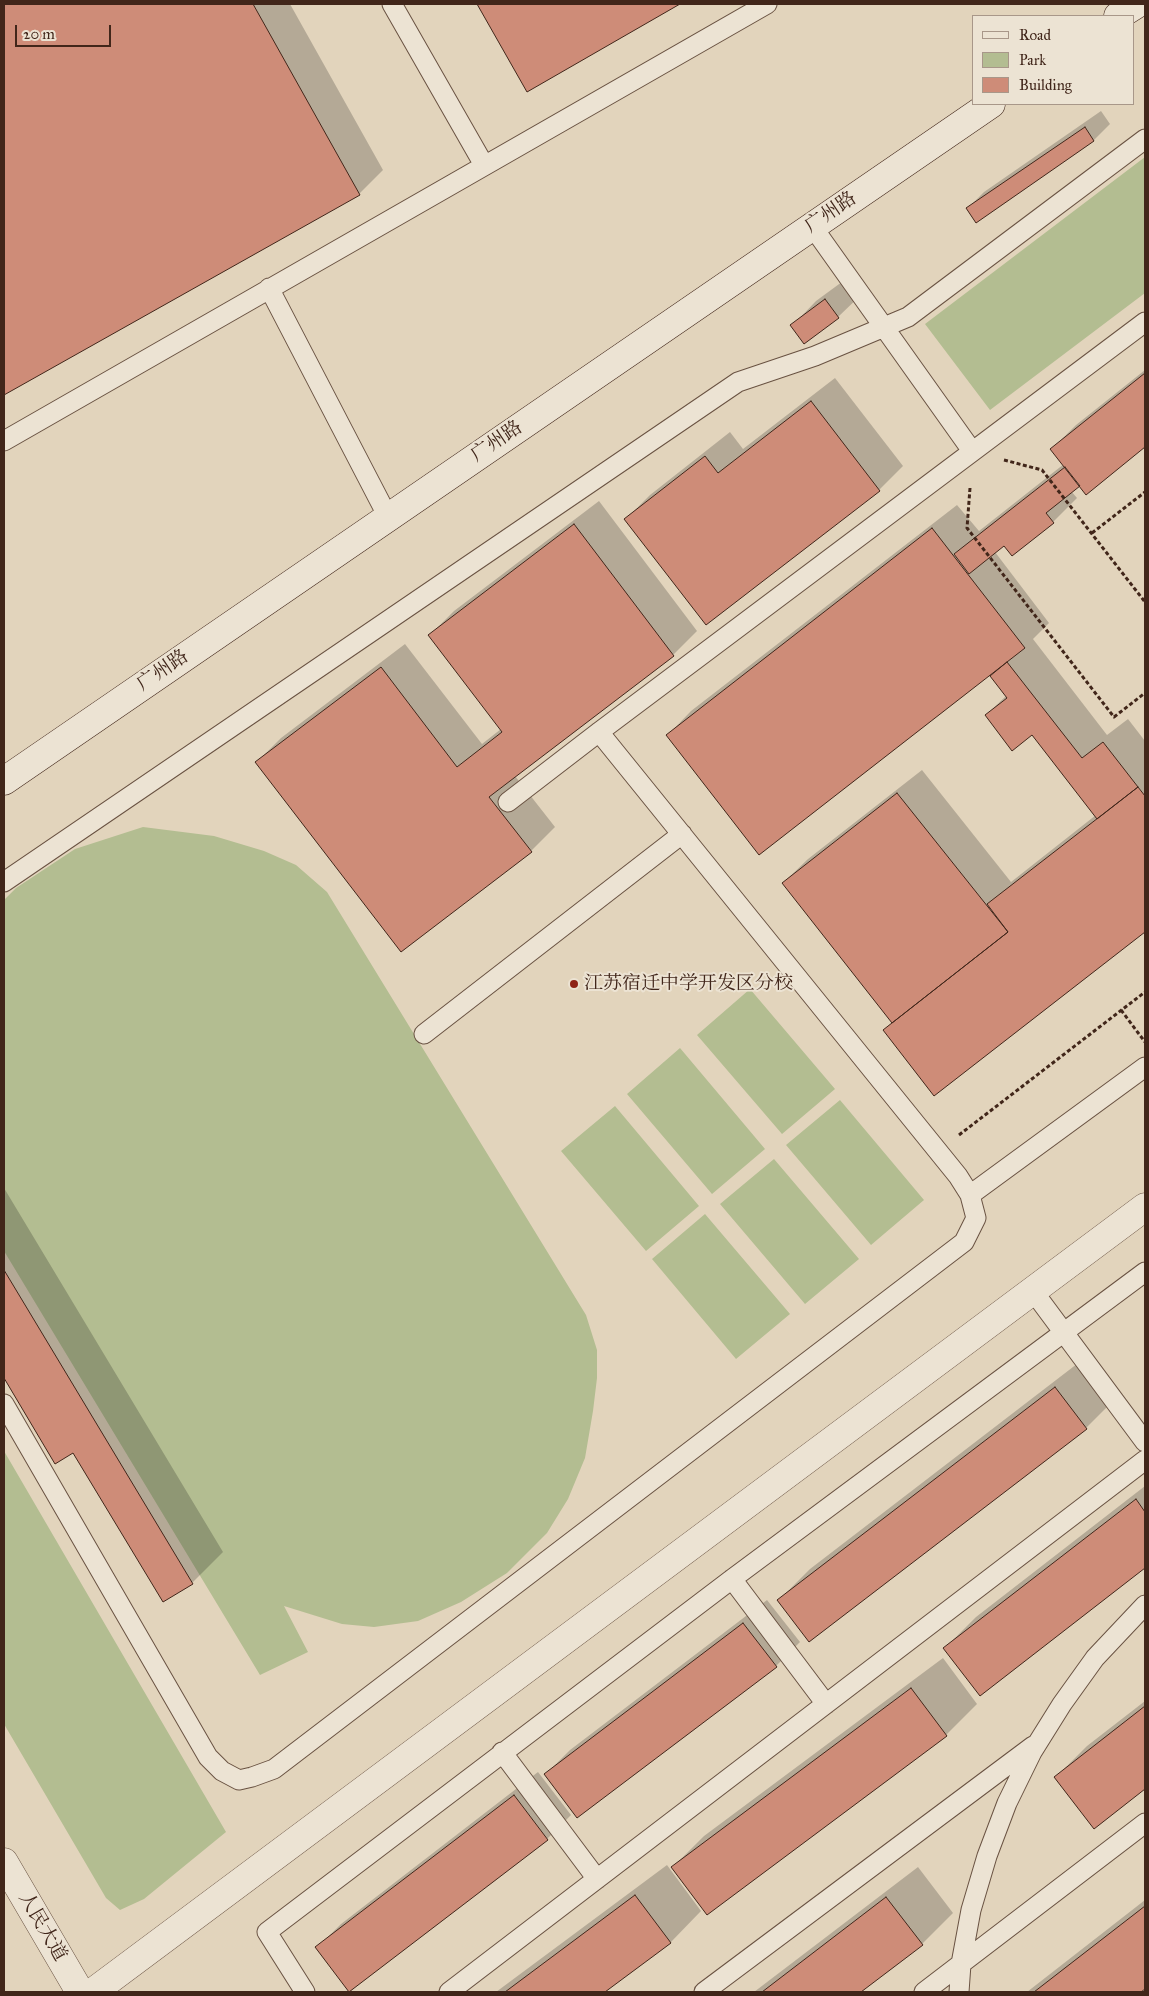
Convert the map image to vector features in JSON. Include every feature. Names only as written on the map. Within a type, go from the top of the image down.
[{"type":"street","points":[[1120,15],[1137,4]]},
{"type":"street","name":"广州路","points":[[4,781],[990,105]]},
{"type":"street","points":[[93,1992],[1145,1207]]},
{"type":"street","name":"人民大道","points":[[4,1862],[80,1992]]},
{"type":"lane","points":[[392,4],[484,165]]},
{"type":"lane","points":[[4,441],[767,4]]},
{"type":"lane","points":[[4,882],[738,382],[815,356],[908,317],[1145,139]]},
{"type":"lane","points":[[812,226],[972,452]]},
{"type":"lane","points":[[269,288],[388,517]]},
{"type":"lane","points":[[508,802],[1145,322]]},
{"type":"lane","points":[[4,1404],[208,1757],[222,1772],[238,1780],[274,1769],[964,1242],[976,1218],[970,1195],[958,1176],[599,732]]},
{"type":"lane","points":[[424,1034],[682,834]]},
{"type":"lane","points":[[970,1195],[1145,1067]]},
{"type":"lane","points":[[305,1992],[267,1932],[732,1579],[1145,1272]]},
{"type":"lane","points":[[1034,1291],[1145,1442]]},
{"type":"lane","points":[[449,1992],[1145,1460]]},
{"type":"lane","points":[[732,1579],[826,1704]]},
{"type":"lane","points":[[959,1992],[971,1910],[987,1856],[1007,1803],[1039,1741],[1062,1704],[1095,1658],[1145,1605]]},
{"type":"lane","points":[[704,1992],[1039,1741]]},
{"type":"lane","points":[[502,1752],[597,1879]]},
{"type":"lane","points":[[924,1992],[1145,1824]]},
{"type":"path","points":[[1145,602],[1042,470],[972,452],[967,528],[1114,717],[1145,693]]},
{"type":"path","points":[[1092,533],[1145,492]]},
{"type":"path","points":[[938,1151],[1145,992]]},
{"type":"path","points":[[1121,1010],[1145,1042]]},
{"type":"green space","points":[[1145,157],[1145,293],[990,410],[925,324]]},
{"type":"green space","points":[[143,827],[214,836],[264,851],[296,865],[327,892],[586,1315],[597,1350],[597,1378],[585,1458],[568,1499],[547,1533],[507,1573],[461,1602],[418,1621],[374,1627],[342,1624],[284,1606],[308,1652],[260,1675],[4,1251],[4,900],[16,888],[75,849]]},
{"type":"green space","points":[[750,989],[835,1089],[782,1134],[697,1035]]},
{"type":"green space","points":[[680,1048],[765,1149],[712,1194],[627,1094]]},
{"type":"green space","points":[[840,1100],[924,1200],[871,1245],[786,1145]]},
{"type":"green space","points":[[615,1106],[699,1206],[646,1251],[561,1151]]},
{"type":"green space","points":[[774,1159],[859,1259],[805,1304],[720,1204]]},
{"type":"green space","points":[[705,1214],[790,1314],[736,1359],[652,1259]]},
{"type":"green space","points":[[4,1451],[226,1832],[144,1899],[120,1910],[106,1898],[4,1724]]},
{"type":"building","points":[[4,4],[253,4],[360,195],[4,395]]},
{"type":"building","points":[[477,4],[680,4],[527,92]]},
{"type":"building","points":[[1085,127],[1094,141],[976,223],[966,208]]},
{"type":"building","points":[[825,299],[839,318],[804,344],[790,325]]},
{"type":"building","points":[[1145,373],[1145,447],[1086,495],[1050,449]]},
{"type":"building","points":[[811,401],[880,491],[706,625],[624,519],[705,456],[718,473]]},
{"type":"building","points":[[1065,467],[1080,486],[1046,513],[1054,523],[1012,556],[1004,546],[969,574],[954,554]]},
{"type":"building","points":[[574,524],[674,656],[489,797],[532,852],[401,952],[255,762],[381,667],[457,767],[502,732],[428,635]]},
{"type":"building","points":[[932,528],[1025,648],[759,855],[666,735]]},
{"type":"building","points":[[1007,662],[1082,758],[1103,742],[1138,787],[1097,819],[1032,735],[1012,751],[985,715],[1007,698],[990,676]]},
{"type":"building","points":[[1138,787],[1145,796],[1145,932],[934,1096],[883,1030],[1008,932],[987,904]]},
{"type":"building","points":[[897,793],[1008,932],[892,1023],[782,883]]},
{"type":"building","points":[[4,1270],[193,1584],[163,1602],[73,1453],[55,1464],[4,1378]]},
{"type":"building","points":[[1055,1387],[1087,1429],[809,1642],[777,1600]]},
{"type":"building","points":[[1136,1499],[1145,1512],[1145,1568],[980,1696],[943,1648]]},
{"type":"building","points":[[743,1623],[777,1667],[577,1818],[544,1774]]},
{"type":"building","points":[[911,1688],[947,1736],[707,1915],[671,1867]]},
{"type":"building","points":[[1145,1706],[1145,1789],[1094,1829],[1054,1777]]},
{"type":"building","points":[[514,1795],[548,1840],[349,1992],[315,1947]]},
{"type":"building","points":[[635,1895],[671,1943],[605,1992],[505,1992]]},
{"type":"building","points":[[886,1897],[923,1945],[861,1992],[762,1992]]},
{"type":"building","points":[[1145,1906],[1145,1989],[1141,1992],[1034,1992]]},
{"type":"place","name":"江苏宿迁中学开发区分校","points":[[574,984]]}]
